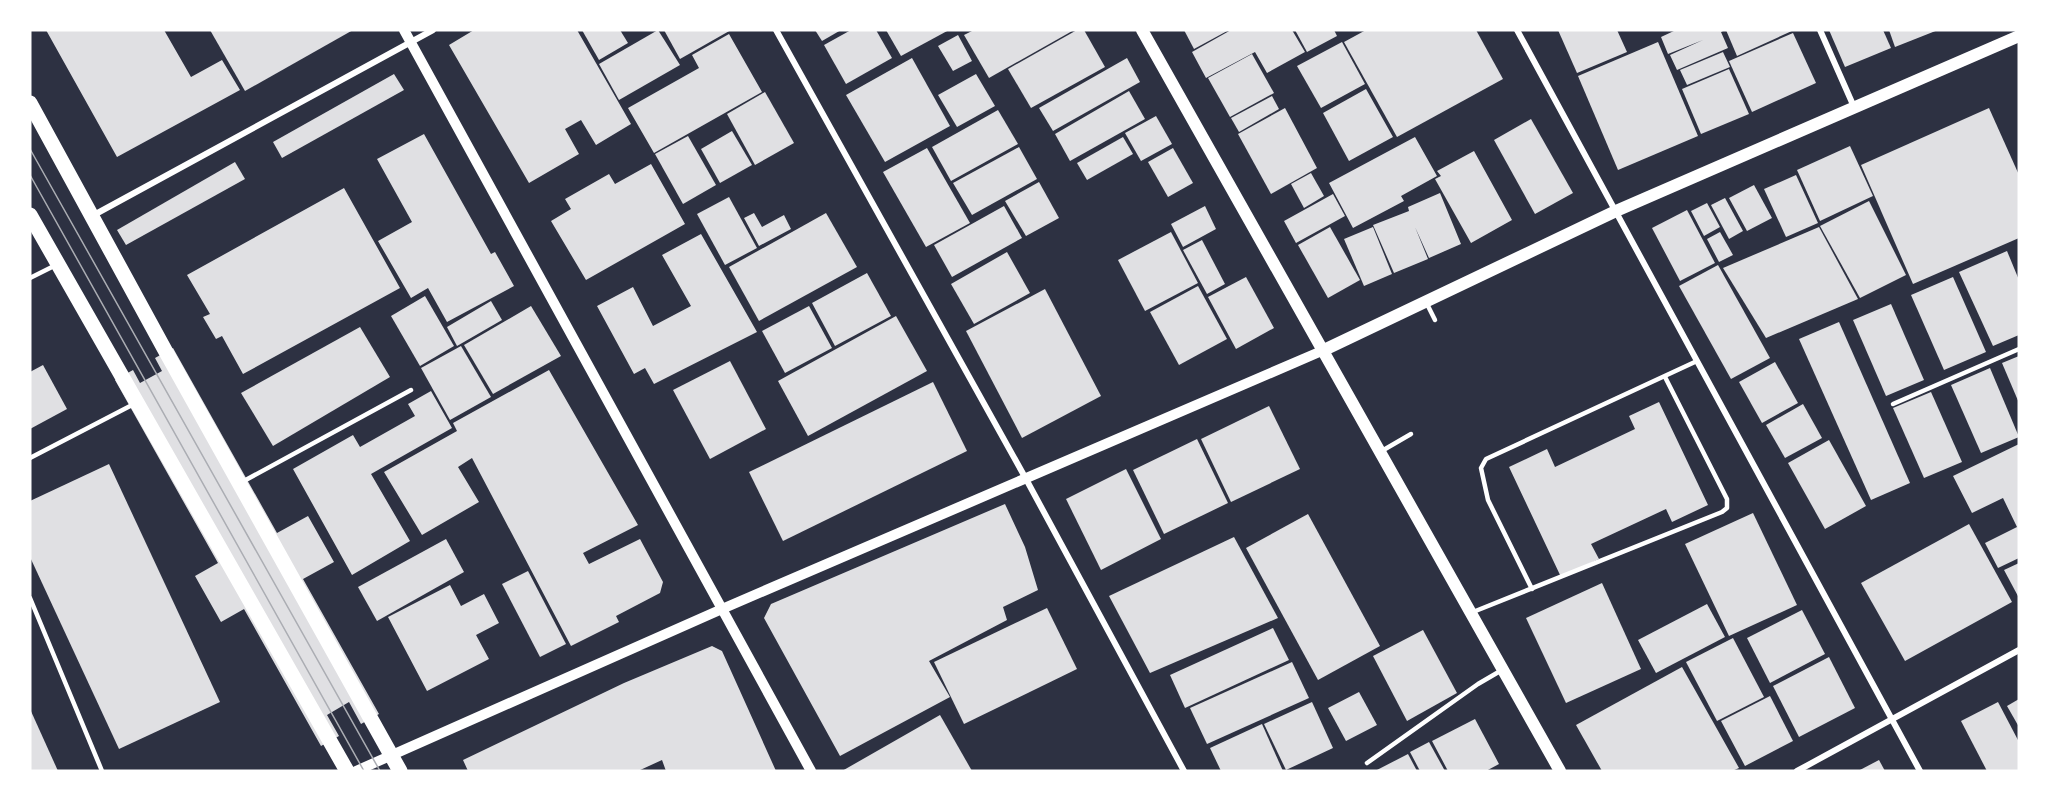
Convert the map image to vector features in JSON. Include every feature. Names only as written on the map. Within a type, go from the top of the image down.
[{"type":"main road","points":[[1142,30],[1560,771]]},
{"type":"main road","points":[[1324,350],[1616,211],[2019,36]]},
{"type":"main road","points":[[30,103],[400,771]]},
{"type":"main road","points":[[30,215],[347,771]]},
{"type":"street","points":[[404,30],[811,771]]},
{"type":"street","points":[[92,217],[433,30]]},
{"type":"street","points":[[776,30],[1026,479],[1184,771]]},
{"type":"street","points":[[1517,30],[1890,720],[1920,771]]},
{"type":"street","points":[[1820,30],[1854,108]]},
{"type":"street","points":[[356,771],[722,609],[1324,350]]},
{"type":"street","points":[[1797,771],[2019,650]]},
{"type":"lane","points":[[30,278],[57,264]]},
{"type":"lane","points":[[1426,302],[1435,320]]},
{"type":"lane","points":[[1893,404],[2019,349]]},
{"type":"lane","points":[[1532,589],[1488,500],[1480,468],[1486,459],[1506,447],[1696,361]]},
{"type":"lane","points":[[1470,613],[1722,512],[1727,508],[1727,499],[1665,377]]},
{"type":"lane","points":[[240,484],[411,390]]},
{"type":"lane","points":[[30,458],[136,404]]},
{"type":"lane","points":[[1380,453],[1412,434]]},
{"type":"lane","points":[[30,598],[102,771]]},
{"type":"lane","points":[[1367,764],[1478,684],[1502,670]]},
{"type":"building","points":[[46,30],[164,30],[191,77],[222,60],[240,90],[117,157]]},
{"type":"building","points":[[210,30],[353,30],[245,91]]},
{"type":"building","points":[[474,30],[577,30],[631,124],[596,145],[581,120],[565,129],[579,154],[529,183],[449,45]]},
{"type":"building","points":[[582,30],[620,30],[628,43],[599,60]]},
{"type":"building","points":[[658,30],[680,65],[619,100],[599,64]]},
{"type":"building","points":[[664,30],[731,30],[680,59]]},
{"type":"building","points":[[815,30],[841,30],[822,41]]},
{"type":"building","points":[[851,30],[876,30],[892,58],[846,84],[824,45]]},
{"type":"building","points":[[886,30],[949,30],[901,56]]},
{"type":"building","points":[[974,30],[1074,30],[989,78],[964,35]]},
{"type":"building","points":[[1077,30],[1084,30],[1105,67],[1031,108],[1008,69]]},
{"type":"building","points":[[1184,30],[1229,30],[1194,49]]},
{"type":"building","points":[[1231,30],[1292,30],[1305,52],[1267,73],[1255,52],[1206,78],[1192,52]]},
{"type":"building","points":[[1295,30],[1334,30],[1337,36],[1307,52]]},
{"type":"building","points":[[1366,30],[1476,30],[1503,79],[1397,137],[1344,42]]},
{"type":"building","points":[[1558,30],[1617,30],[1627,52],[1577,73]]},
{"type":"building","points":[[1676,30],[1725,30],[1721,32],[1728,48],[1677,70],[1670,55],[1703,40],[1668,54],[1661,37]]},
{"type":"building","points":[[1726,30],[1794,30],[1737,56]]},
{"type":"building","points":[[1829,30],[1883,30],[1891,48],[1845,67]]},
{"type":"building","points":[[1889,30],[1938,30],[1895,47]]},
{"type":"building","points":[[1793,33],[1816,83],[1752,112],[1729,61]]},
{"type":"building","points":[[729,34],[762,92],[654,153],[628,108],[699,68],[692,55]]},
{"type":"building","points":[[958,35],[972,61],[953,71],[938,46]]},
{"type":"building","points":[[1342,42],[1365,84],[1321,108],[1297,66]]},
{"type":"building","points":[[1658,42],[1698,136],[1618,170],[1578,76]]},
{"type":"building","points":[[1723,52],[1730,67],[1687,85],[1680,70]]},
{"type":"building","points":[[1252,54],[1274,93],[1230,117],[1208,78]]},
{"type":"building","points":[[912,58],[950,126],[885,162],[846,95]]},
{"type":"building","points":[[1127,58],[1140,82],[1053,131],[1039,108]]},
{"type":"building","points":[[1729,69],[1749,114],[1701,134],[1682,89]]},
{"type":"building","points":[[394,74],[404,90],[282,158],[273,142]]},
{"type":"building","points":[[976,74],[995,106],[957,127],[938,95]]},
{"type":"building","points":[[1366,89],[1393,137],[1349,161],[1323,113]]},
{"type":"building","points":[[1129,91],[1145,119],[1070,161],[1055,134]]},
{"type":"building","points":[[765,92],[794,143],[755,165],[727,114]]},
{"type":"building","points":[[1272,96],[1279,109],[1239,132],[1231,118]]},
{"type":"building","points":[[1285,108],[1317,168],[1271,194],[1238,134]]},
{"type":"building","points":[[1989,108],[2019,175],[2019,238],[1913,284],[1861,165]]},
{"type":"building","points":[[998,110],[1018,144],[951,181],[932,147]]},
{"type":"building","points":[[1156,116],[1172,144],[1141,161],[1125,133]]},
{"type":"building","points":[[1531,119],[1573,193],[1535,214],[1494,140]]},
{"type":"building","points":[[732,131],[752,165],[720,183],[701,149]]},
{"type":"building","points":[[424,134],[491,254],[495,252],[514,286],[447,322],[428,288],[411,298],[378,241],[412,222],[377,159]]},
{"type":"building","points":[[688,136],[716,185],[683,204],[655,154]]},
{"type":"building","points":[[1123,137],[1133,154],[1087,180],[1077,163]]},
{"type":"building","points":[[1415,137],[1437,176],[1401,196],[1404,201],[1353,228],[1329,183]]},
{"type":"building","points":[[1850,146],[1873,196],[1820,221],[1797,170]]},
{"type":"building","points":[[1019,147],[1037,179],[972,215],[953,183]]},
{"type":"building","points":[[927,148],[970,223],[926,247],[883,172]]},
{"type":"building","points":[[1173,148],[1193,183],[1168,197],[1148,162]]},
{"type":"building","points":[[1474,151],[1512,220],[1471,243],[1435,179],[1441,176],[1437,171]]},
{"type":"building","points":[[235,162],[245,179],[126,245],[117,230]]},
{"type":"building","points":[[651,164],[685,224],[586,280],[551,221],[571,209],[565,199],[609,174],[615,184]]},
{"type":"building","points":[[1311,173],[1324,196],[1304,208],[1291,184]]},
{"type":"building","points":[[1796,175],[1818,223],[1786,237],[1764,189]]},
{"type":"building","points":[[1039,182],[1059,218],[1026,236],[1005,201]]},
{"type":"building","points":[[1754,185],[1772,218],[1747,231],[1729,198]]},
{"type":"building","points":[[344,188],[400,288],[243,374],[222,336],[216,339],[203,317],[210,314],[187,275]]},
{"type":"building","points":[[1440,193],[1461,244],[1429,258],[1415,227],[1428,259],[1394,273],[1373,225],[1409,211],[1408,207]]},
{"type":"building","points":[[1333,194],[1345,216],[1296,243],[1284,221]]},
{"type":"building","points":[[729,197],[757,248],[725,265],[697,214]]},
{"type":"building","points":[[1725,198],[1743,231],[1729,239],[1711,205]]},
{"type":"building","points":[[1869,201],[1906,275],[1860,298],[1820,226]]},
{"type":"building","points":[[1707,203],[1720,227],[1704,236],[1691,211]]},
{"type":"building","points":[[1004,206],[1022,238],[952,277],[934,245]]},
{"type":"building","points":[[1205,206],[1216,229],[1183,247],[1171,224]]},
{"type":"building","points":[[1687,210],[1715,263],[1680,281],[1652,228]]},
{"type":"building","points":[[754,213],[762,227],[784,215],[791,229],[759,246],[744,218]]},
{"type":"building","points":[[826,213],[857,267],[759,321],[729,267]]},
{"type":"building","points":[[1330,227],[1360,280],[1328,298],[1298,245]]},
{"type":"building","points":[[1373,227],[1392,274],[1364,286],[1344,239]]},
{"type":"building","points":[[1819,227],[1858,299],[1766,338],[1723,268]]},
{"type":"building","points":[[1171,232],[1198,283],[1145,311],[1118,260]]},
{"type":"building","points":[[1720,232],[1733,255],[1719,262],[1707,239]]},
{"type":"building","points":[[701,234],[757,332],[654,384],[645,368],[634,374],[597,306],[633,287],[653,326],[691,306],[662,255]]},
{"type":"building","points":[[1202,240],[1225,284],[1207,294],[1183,250]]},
{"type":"building","points":[[2007,251],[2019,280],[2019,335],[1993,346],[1959,272]]},
{"type":"building","points":[[1007,252],[1030,293],[974,324],[951,284]]},
{"type":"building","points":[[1718,265],[1770,358],[1731,379],[1679,286]]},
{"type":"building","points":[[867,273],[891,316],[835,346],[812,303]]},
{"type":"building","points":[[1246,277],[1274,328],[1236,349],[1208,297]]},
{"type":"building","points":[[1953,277],[1986,352],[1944,370],[1911,295]]},
{"type":"building","points":[[1198,286],[1227,339],[1179,365],[1150,312]]},
{"type":"building","points":[[1045,289],[1101,396],[1022,438],[966,331]]},
{"type":"building","points":[[425,296],[454,346],[420,366],[391,316]]},
{"type":"building","points":[[491,301],[502,320],[457,346],[447,327]]},
{"type":"building","points":[[1891,304],[1924,380],[1886,396],[1853,320]]},
{"type":"building","points":[[531,306],[561,356],[493,394],[464,345]]},
{"type":"building","points":[[809,306],[832,348],[785,373],[762,331]]},
{"type":"building","points":[[896,316],[927,371],[808,436],[778,381]]},
{"type":"building","points":[[1839,322],[1910,483],[1871,500],[1799,339]]},
{"type":"building","points":[[360,327],[390,377],[273,446],[241,393]]},
{"type":"building","points":[[461,346],[491,397],[450,420],[421,368]]},
{"type":"building","points":[[173,348],[277,533],[308,516],[334,562],[303,579],[379,714],[361,724],[349,702],[327,715],[339,736],[321,746],[244,609],[221,622],[195,576],[218,563],[115,380],[133,370],[140,383],[162,371],[155,358]]},
{"type":"building","points":[[2019,356],[2019,403],[2002,363]]},
{"type":"building","points":[[730,361],[766,429],[710,459],[673,390]]},
{"type":"building","points":[[1775,362],[1798,403],[1762,423],[1739,382]]},
{"type":"building","points":[[43,365],[67,409],[30,429],[30,372]]},
{"type":"building","points":[[1990,368],[2019,437],[1981,453],[1951,385]]},
{"type":"building","points":[[549,370],[638,525],[583,553],[589,564],[640,539],[663,582],[660,593],[616,616],[619,622],[571,646],[472,458],[458,467],[479,502],[422,535],[384,472],[457,431],[453,423]]},
{"type":"building","points":[[933,382],[967,451],[783,541],[749,472]]},
{"type":"building","points":[[431,391],[452,428],[371,474],[410,541],[352,575],[293,469],[353,435],[360,447],[415,416],[408,404]]},
{"type":"building","points":[[1931,392],[1962,462],[1924,478],[1893,408]]},
{"type":"building","points":[[1659,402],[1708,505],[1672,522],[1666,509],[1591,544],[1599,559],[1561,577],[1509,467],[1547,449],[1555,467],[1635,429],[1629,416]]},
{"type":"building","points":[[1803,404],[1822,438],[1785,458],[1766,425]]},
{"type":"building","points":[[1269,406],[1300,469],[1231,502],[1201,439]]},
{"type":"building","points":[[1197,439],[1228,503],[1164,534],[1133,470]]},
{"type":"building","points":[[1829,440],[1866,506],[1825,529],[1788,463]]},
{"type":"building","points":[[2019,444],[2019,558],[1998,568],[1985,543],[2017,527],[2003,498],[1972,513],[1953,476]]},
{"type":"building","points":[[109,464],[220,702],[119,749],[30,557],[30,501]]},
{"type":"building","points":[[1126,469],[1161,539],[1101,570],[1066,499]]},
{"type":"building","points":[[1005,504],[1025,547],[1038,590],[1003,607],[1007,620],[929,661],[950,697],[840,756],[764,618],[771,604]]},
{"type":"building","points":[[1753,513],[1797,605],[1729,636],[1685,544]]},
{"type":"building","points":[[1308,514],[1380,646],[1318,680],[1246,548]]},
{"type":"building","points":[[1969,524],[2012,602],[1905,661],[1861,583]]},
{"type":"building","points":[[1234,537],[1278,618],[1150,673],[1109,596]]},
{"type":"building","points":[[446,539],[464,572],[377,621],[358,587]]},
{"type":"building","points":[[2019,563],[2019,598],[2004,570]]},
{"type":"building","points":[[528,571],[566,644],[540,657],[502,584]]},
{"type":"building","points":[[1602,583],[1641,669],[1566,703],[1526,618]]},
{"type":"building","points":[[450,585],[461,606],[484,594],[499,623],[476,635],[489,659],[427,691],[388,617]]},
{"type":"building","points":[[1707,604],[1725,637],[1656,673],[1638,640]]},
{"type":"building","points":[[1047,608],[1077,669],[964,724],[934,662]]},
{"type":"building","points":[[1802,610],[1825,654],[1770,683],[1747,638]]},
{"type":"building","points":[[1273,628],[1289,660],[1185,708],[1170,675]]},
{"type":"building","points":[[1423,630],[1457,693],[1407,721],[1373,656]]},
{"type":"building","points":[[1733,638],[1764,697],[1717,721],[1686,662]]},
{"type":"building","points":[[712,646],[722,651],[776,771],[666,771],[662,760],[638,771],[468,771],[463,760],[624,683]]},
{"type":"building","points":[[1829,657],[1855,708],[1799,737],[1773,686]]},
{"type":"building","points":[[1292,662],[1309,698],[1207,744],[1190,708]]},
{"type":"building","points":[[1682,667],[1739,768],[1732,771],[1602,771],[1576,725]]},
{"type":"building","points":[[1359,692],[1377,725],[1346,741],[1328,708]]},
{"type":"building","points":[[1770,696],[1793,741],[1745,766],[1721,721]]},
{"type":"building","points":[[2019,699],[2019,727],[2007,706]]},
{"type":"building","points":[[1312,702],[1333,748],[1286,770],[1264,724]]},
{"type":"building","points":[[1998,702],[2019,742],[2019,771],[1987,771],[1961,721]]},
{"type":"building","points":[[30,709],[58,771],[30,771]]},
{"type":"building","points":[[940,715],[972,771],[842,771]]},
{"type":"building","points":[[1475,719],[1499,764],[1486,771],[1448,771],[1432,741]]},
{"type":"building","points":[[1262,724],[1283,771],[1221,771],[1210,748]]},
{"type":"building","points":[[1429,742],[1445,771],[1420,771],[1410,752]]},
{"type":"building","points":[[1408,754],[1417,771],[1375,771]]},
{"type":"building","points":[[1879,760],[1885,771],[1858,771]]},
{"type":"tram line","points":[[30,149],[380,771]]},
{"type":"tram line","points":[[30,175],[364,771]]}]
